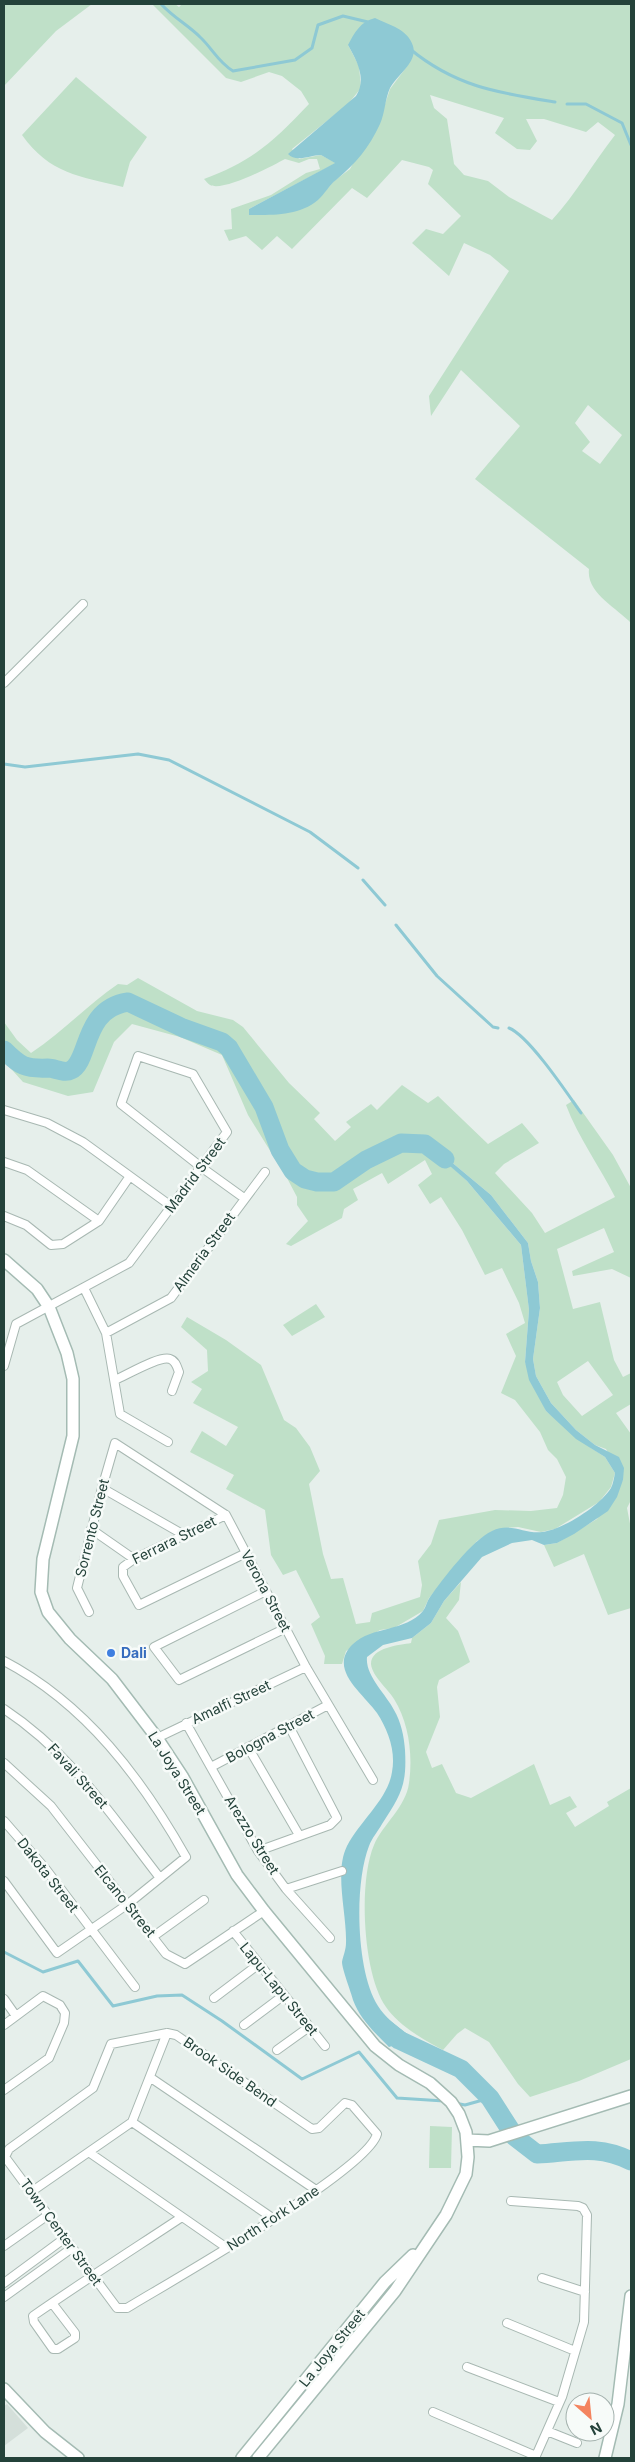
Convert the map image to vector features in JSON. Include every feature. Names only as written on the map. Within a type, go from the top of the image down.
[{"type":"street","points":[[4,683],[83,604]]},
{"type":"street","name":"Madrid Street","points":[[4,1366],[16,1324],[129,1263],[201,1168],[227,1132],[193,1074],[138,1056],[121,1104],[201,1168]]},
{"type":"street","points":[[4,1110],[47,1123],[83,1142],[171,1206]]},
{"type":"street","points":[[4,1162],[27,1170],[99,1221]]},
{"type":"street","points":[[201,1168],[244,1198]]},
{"type":"street","name":"Almeria Street","points":[[106,1333],[170,1298],[265,1172]]},
{"type":"street","points":[[4,1216],[26,1226],[51,1245],[63,1244],[99,1221],[130,1176]]},
{"type":"street","name":"La Joya Street","points":[[4,1260],[37,1289],[49,1307],[67,1353],[73,1379],[74,1421],[69,1456],[43,1559],[41,1592],[48,1612],[58,1626],[112,1679],[157,1738],[182,1776],[236,1875],[264,1911],[370,2041],[398,2065],[430,2084],[451,2102],[459,2114],[466,2136],[468,2157],[466,2174],[459,2191],[395,2292],[258,2458]]},
{"type":"street","points":[[84,1288],[106,1333],[116,1380],[120,1414],[168,1442]]},
{"type":"street","points":[[116,1380],[161,1359],[170,1359],[176,1364],[179,1372],[172,1391]]},
{"type":"street","name":"Sorrento Street","points":[[89,1612],[77,1588],[115,1443]]},
{"type":"street","name":"Verona Street","points":[[115,1443],[226,1515],[306,1667],[373,1780]]},
{"type":"street","points":[[102,1488],[184,1535]]},
{"type":"street","name":"Ferrara Street","points":[[226,1515],[134,1559],[123,1567],[123,1576],[139,1604],[246,1553]]},
{"type":"street","points":[[91,1529],[134,1559]]},
{"type":"street","points":[[266,1591],[154,1648],[179,1680],[286,1628]]},
{"type":"street","points":[[4,1661],[43,1686],[98,1732],[138,1778],[161,1812],[186,1858],[128,1904],[57,1953],[4,1881]]},
{"type":"street","name":"Amalfi Street","points":[[157,1738],[306,1667]]},
{"type":"street","name":"Bologna Street","points":[[211,1767],[328,1705]]},
{"type":"street","name":"Favali Street","points":[[4,1709],[30,1726],[97,1793],[160,1878]]},
{"type":"street","name":"Arezzo Street","points":[[186,1723],[258,1850],[286,1889],[330,1938]]},
{"type":"street","points":[[258,1850],[330,1825],[336,1821],[337,1815],[289,1726]]},
{"type":"street","points":[[248,1747],[299,1835]]},
{"type":"street","name":"Elcano Street","points":[[4,1763],[51,1806],[154,1936],[166,1954],[185,1964],[264,1911]]},
{"type":"street","name":"Dakota Street","points":[[4,1821],[45,1868],[135,1987]]},
{"type":"street","points":[[286,1889],[342,1871]]},
{"type":"street","points":[[4,1895],[11,1889]]},
{"type":"street","points":[[154,1936],[204,1900]]},
{"type":"street","name":"Lapu-Lapu Street","points":[[233,1931],[325,2046]]},
{"type":"street","points":[[214,1998],[259,1964]]},
{"type":"street","points":[[244,2025],[284,1995]]},
{"type":"street","points":[[4,2025],[43,1996],[60,2005],[65,2013],[64,2023],[49,2058],[4,2090]]},
{"type":"street","points":[[4,1999],[16,2016]]},
{"type":"street","points":[[277,2050],[309,2027]]},
{"type":"street","points":[[31,2192],[90,2153],[132,2122],[151,2078],[167,2033]]},
{"type":"street","name":"Brook Side Bend","points":[[5,2157],[9,2149],[93,2088],[111,2044],[167,2033],[176,2035],[312,2129],[319,2128],[345,2103]]},
{"type":"street","points":[[151,2078],[316,2190]]},
{"type":"street","points":[[466,2136],[489,2141],[536,2128],[600,2104],[631,2096]]},
{"type":"street","name":"North Fork Lane","points":[[117,2308],[127,2308],[227,2248],[344,2170],[375,2142],[377,2134],[352,2104],[345,2103]]},
{"type":"street","points":[[132,2122],[274,2218]]},
{"type":"street","points":[[90,2153],[227,2248]]},
{"type":"street","name":"Town Center Street","points":[[5,2157],[117,2308]]},
{"type":"street","points":[[433,2412],[536,2457],[559,2402],[584,2322],[587,2215],[578,2206],[510,2201]]},
{"type":"street","points":[[4,2246],[48,2215]]},
{"type":"street","points":[[52,2303],[75,2333],[75,2338],[58,2349],[53,2349],[34,2322],[33,2316],[52,2303],[92,2276],[182,2217]]},
{"type":"street","points":[[4,2283],[65,2238]]},
{"type":"street","name":"La Joya Street","points":[[242,2458],[385,2282],[427,2242]]},
{"type":"street","points":[[4,2297],[72,2248]]},
{"type":"street","points":[[542,2278],[585,2292]]},
{"type":"street","points":[[605,2458],[618,2404],[631,2296]]},
{"type":"street","points":[[507,2324],[575,2351]]},
{"type":"street","points":[[466,2367],[559,2402]]},
{"type":"street","points":[[4,2389],[45,2432],[78,2458]]},
{"type":"street","points":[[547,2431],[577,2443]]},
{"type":"shaded area","points":[[7,2404],[28,2428],[4,2446],[4,2406]]},
{"type":"green space","points":[[4,4],[92,4],[56,31],[4,86]]},
{"type":"green space","points":[[152,4],[175,4],[179,7],[182,4],[631,4],[631,623],[597,593],[589,578],[589,569],[475,479],[520,426],[461,370],[431,416],[429,396],[509,271],[490,255],[464,243],[449,276],[412,243],[426,229],[443,234],[461,216],[428,184],[433,170],[429,167],[402,160],[367,198],[352,188],[292,249],[277,236],[262,250],[246,236],[229,241],[224,230],[232,229],[231,209],[271,195],[306,173],[320,169],[317,159],[309,159],[299,163],[285,159],[236,182],[216,186],[208,184],[204,179],[236,165],[262,149],[309,104],[301,91],[282,76],[269,72],[241,82],[226,78]],"holes":[[[348,45],[408,65],[390,89],[385,104],[350,169],[334,181],[318,199],[249,215],[249,209],[336,163],[321,155],[299,159],[292,149],[348,104],[361,88],[359,66]],[[430,95],[504,118],[495,133],[517,149],[530,150],[537,141],[526,119],[544,119],[586,132],[598,122],[615,135],[569,200],[552,220],[509,197],[488,181],[464,175],[454,164],[447,119],[434,108]],[[588,405],[622,435],[600,464],[582,451],[590,442],[575,423]]]},
{"type":"green space","points":[[76,77],[147,137],[130,162],[123,187],[66,172],[43,158],[22,135]]},
{"type":"green space","points":[[138,978],[197,1011],[233,1020],[243,1027],[289,1083],[320,1113],[314,1119],[335,1141],[351,1127],[346,1122],[371,1104],[377,1110],[402,1085],[428,1103],[438,1096],[488,1144],[522,1123],[539,1143],[504,1164],[495,1173],[532,1213],[545,1233],[615,1197],[571,1117],[566,1105],[574,1100],[613,1155],[631,1188],[631,1278],[612,1269],[573,1276],[572,1271],[614,1252],[604,1228],[557,1249],[573,1309],[600,1302],[614,1360],[623,1377],[631,1373],[631,1404],[616,1413],[631,1434],[631,1500],[627,1508],[631,1529],[631,1608],[608,1615],[584,1554],[554,1567],[544,1545],[557,1543],[597,1519],[623,1480],[606,1449],[595,1445],[576,1430],[551,1403],[536,1376],[533,1359],[540,1308],[538,1282],[531,1261],[528,1243],[491,1195],[437,1150],[428,1145],[467,1181],[521,1245],[529,1310],[525,1362],[546,1411],[591,1448],[605,1457],[615,1473],[611,1487],[599,1502],[555,1529],[541,1532],[518,1527],[504,1528],[491,1532],[477,1541],[429,1598],[423,1611],[394,1628],[380,1630],[346,1651],[342,1664],[324,1664],[325,1656],[311,1624],[320,1617],[296,1570],[283,1575],[271,1555],[265,1510],[226,1489],[234,1475],[190,1452],[202,1431],[226,1446],[238,1427],[193,1403],[202,1389],[191,1382],[208,1371],[207,1350],[181,1327],[187,1317],[226,1340],[261,1365],[284,1420],[296,1428],[310,1447],[320,1471],[309,1484],[323,1554],[331,1579],[343,1578],[356,1624],[370,1622],[372,1613],[420,1597],[422,1585],[418,1561],[431,1544],[439,1520],[495,1510],[531,1511],[557,1508],[563,1495],[566,1477],[557,1459],[548,1450],[540,1432],[515,1400],[501,1393],[516,1356],[506,1334],[525,1323],[519,1303],[502,1268],[485,1275],[462,1230],[441,1197],[430,1204],[418,1185],[432,1174],[425,1160],[388,1184],[382,1173],[353,1189],[358,1200],[344,1209],[342,1218],[291,1246],[286,1244],[308,1221],[297,1205],[297,1197],[287,1178],[248,1115],[222,1055],[180,1037],[132,1024],[114,1042],[93,1092],[68,1096],[23,1082],[4,1061],[4,1022],[17,1040],[31,1053],[118,984],[127,985]],"holes":[[[588,1361],[613,1395],[582,1416],[563,1395],[557,1382]]]},
{"type":"green space","points":[[316,1304],[325,1317],[292,1336],[283,1325]]},
{"type":"green space","points":[[461,1582],[459,1600],[446,1618],[458,1631],[470,1662],[439,1680],[437,1687],[440,1717],[426,1752],[432,1768],[442,1764],[456,1793],[471,1798],[534,1764],[550,1805],[570,1796],[577,1807],[566,1813],[575,1827],[609,1806],[607,1802],[631,1788],[631,2059],[579,2081],[530,2097],[518,2084],[489,2042],[465,2028],[443,2050],[420,2037],[397,2020],[386,2007],[378,1992],[368,1951],[365,1928],[365,1904],[369,1861],[378,1837],[404,1800],[410,1772],[409,1740],[403,1718],[394,1699],[374,1673],[371,1664],[372,1658],[381,1650],[411,1643],[412,1638],[431,1623],[444,1601]]},
{"type":"green space","points":[[430,2126],[452,2127],[451,2168],[429,2168]]},
{"type":"water","points":[[375,18],[392,25],[407,35],[411,40],[414,52],[410,63],[390,88],[382,120],[367,148],[331,184],[320,198],[311,205],[285,214],[249,215],[249,209],[335,163],[321,155],[295,158],[288,154],[356,96],[361,83],[360,70],[348,45],[365,22]]},
{"type":"water","points":[[425,1144],[437,1150],[491,1195],[528,1243],[531,1261],[538,1282],[540,1308],[533,1359],[536,1376],[551,1403],[576,1430],[595,1445],[619,1457],[624,1468],[623,1480],[617,1497],[608,1511],[557,1543],[544,1545],[532,1540],[512,1543],[482,1557],[444,1601],[431,1623],[412,1638],[383,1645],[367,1657],[369,1671],[399,1719],[405,1750],[404,1781],[394,1805],[369,1846],[364,1862],[359,1904],[365,1972],[371,1991],[378,2006],[385,2015],[414,2039],[389,2047],[368,2025],[356,2007],[342,1962],[346,1948],[341,1880],[343,1856],[347,1846],[385,1791],[393,1764],[392,1749],[385,1726],[345,1672],[346,1653],[353,1644],[369,1634],[398,1626],[416,1618],[423,1611],[430,1597],[450,1571],[467,1551],[484,1536],[492,1531],[505,1528],[542,1532],[560,1527],[580,1516],[606,1495],[611,1488],[615,1473],[605,1457],[576,1439],[546,1411],[529,1380],[525,1362],[529,1310],[521,1245],[467,1181]]},
{"type":"waterway","points":[[161,4],[204,41],[223,63],[233,71],[295,60],[312,48],[318,25],[343,16],[368,22]]},
{"type":"waterway","points":[[410,49],[427,62],[461,80],[497,91],[555,102]]},
{"type":"waterway","points":[[567,104],[586,104],[622,123],[631,145]]},
{"type":"waterway","points":[[4,764],[25,767],[138,754],[169,760],[310,832],[358,868]]},
{"type":"waterway","points":[[363,880],[385,905]]},
{"type":"waterway","points":[[396,925],[437,976],[493,1027],[498,1028]]},
{"type":"waterway","points":[[4,1050],[14,1060],[28,1067],[51,1068],[62,1071],[71,1070],[77,1065],[89,1035],[102,1014],[113,1007],[128,1002],[183,1028],[222,1042],[229,1048],[264,1107],[280,1150],[293,1171],[305,1179],[317,1182],[334,1182],[366,1160],[401,1143],[425,1144],[445,1159]]},
{"type":"waterway","points":[[509,1028],[517,1033],[537,1053],[581,1113]]},
{"type":"waterway","points":[[4,1952],[43,1972],[78,1961],[113,2006],[157,1996],[182,1995],[222,2021],[302,2079],[359,2052],[397,2098],[444,2101]]},
{"type":"waterway","points":[[384,2028],[399,2040],[461,2069],[490,2098],[515,2137],[537,2154],[585,2150],[607,2152],[631,2161]]},
{"type":"waterway","points":[[455,2103],[465,2105],[490,2098]]},
{"type":"place","name":"Dali","points":[[111,1653]]}]
